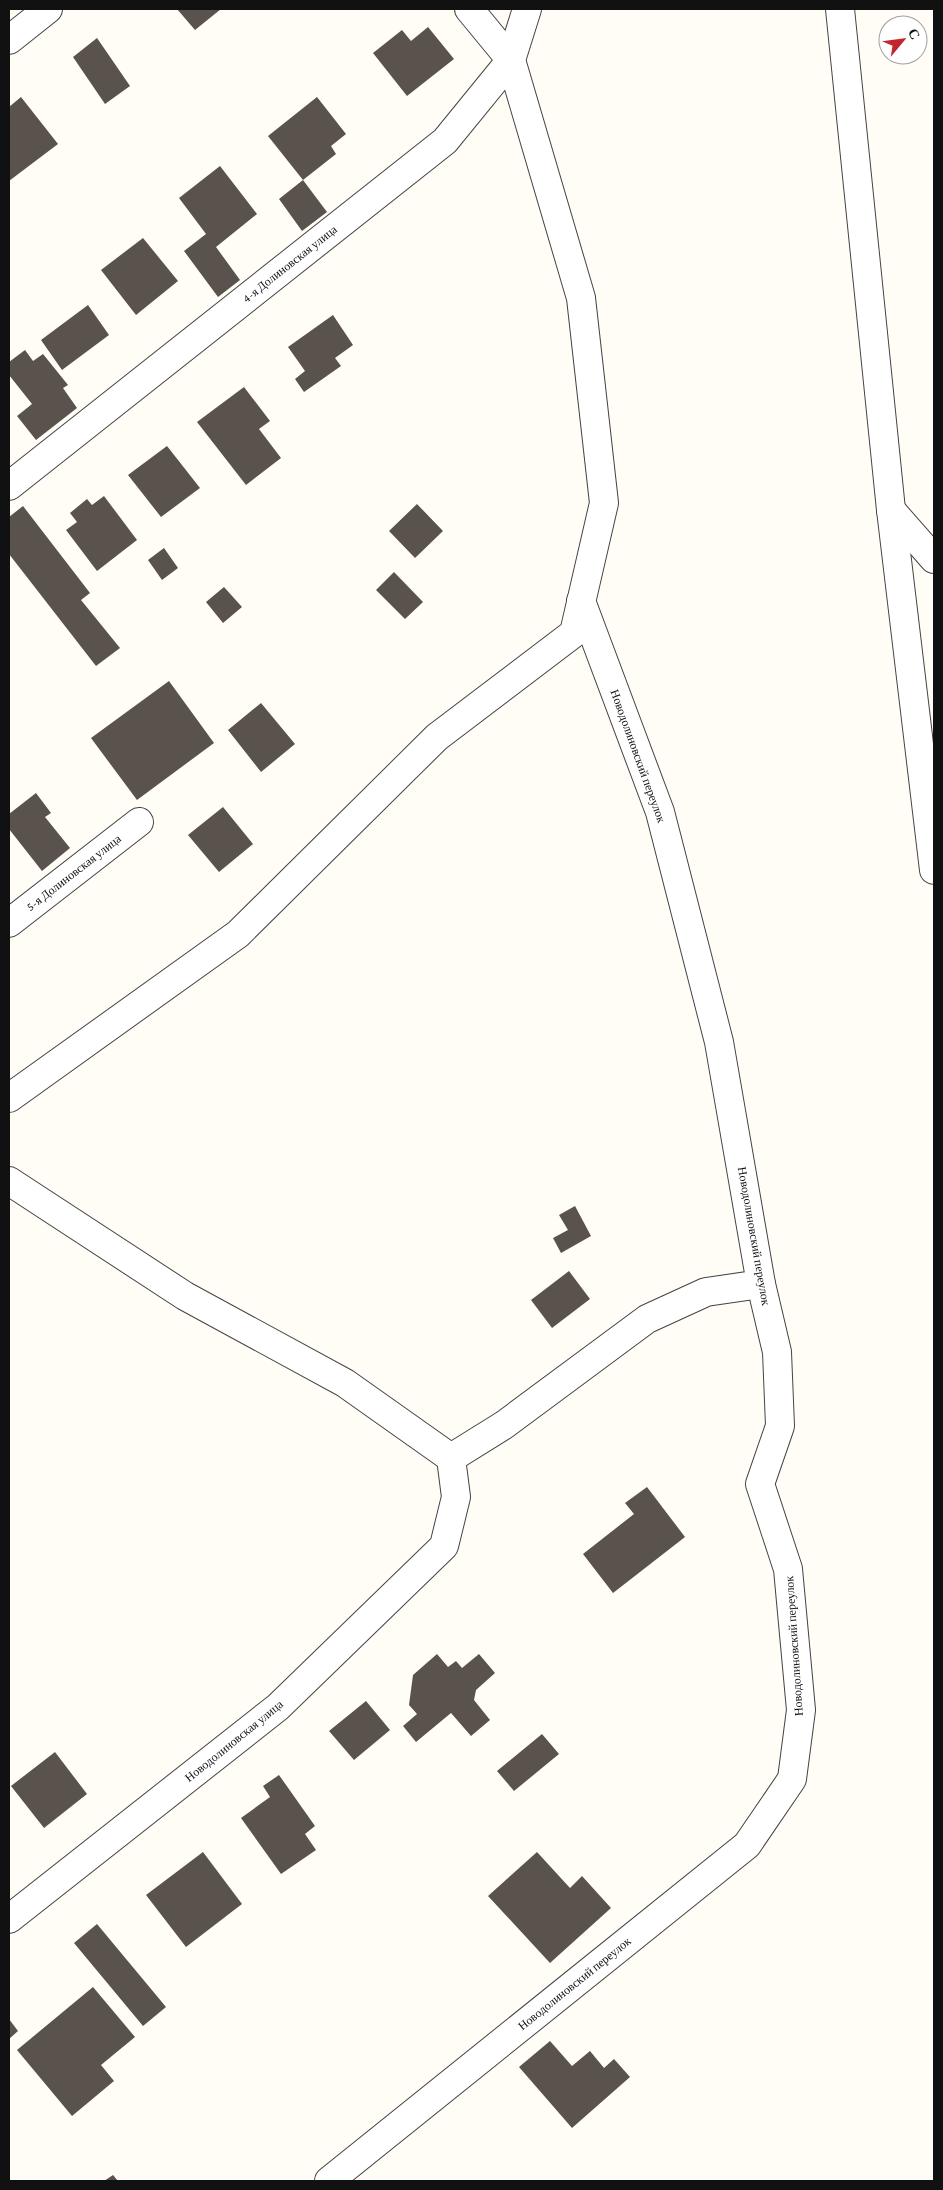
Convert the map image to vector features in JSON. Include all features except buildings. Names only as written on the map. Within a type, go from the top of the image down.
[{"type":"street","points":[[9,40],[48,9]]},
{"type":"street","points":[[9,1098],[238,934],[437,737],[574,633],[604,503],[581,298],[511,60],[469,9]]},
{"type":"street","name":"4-я Долиновская улица","points":[[9,486],[445,141],[511,60],[527,9]]},
{"type":"street","points":[[840,9],[891,510],[934,870]]},
{"type":"street","points":[[891,510],[934,559]]},
{"type":"street","name":"Новодолиновский переулок","points":[[329,2181],[747,1845],[792,1779],[801,1710],[788,1569],[760,1484],[780,1426],[777,1352],[761,1284],[719,1042],[660,812],[581,601]]},
{"type":"street","name":"5-я Долиновская улица","points":[[9,923],[139,822]]},
{"type":"street","points":[[9,1181],[185,1296],[345,1383],[451,1458],[504,1424],[647,1319],[706,1292],[761,1284]]},
{"type":"street","name":"Новодолиновская улица","points":[[9,1919],[278,1707],[444,1546],[456,1497],[451,1458]]}]
